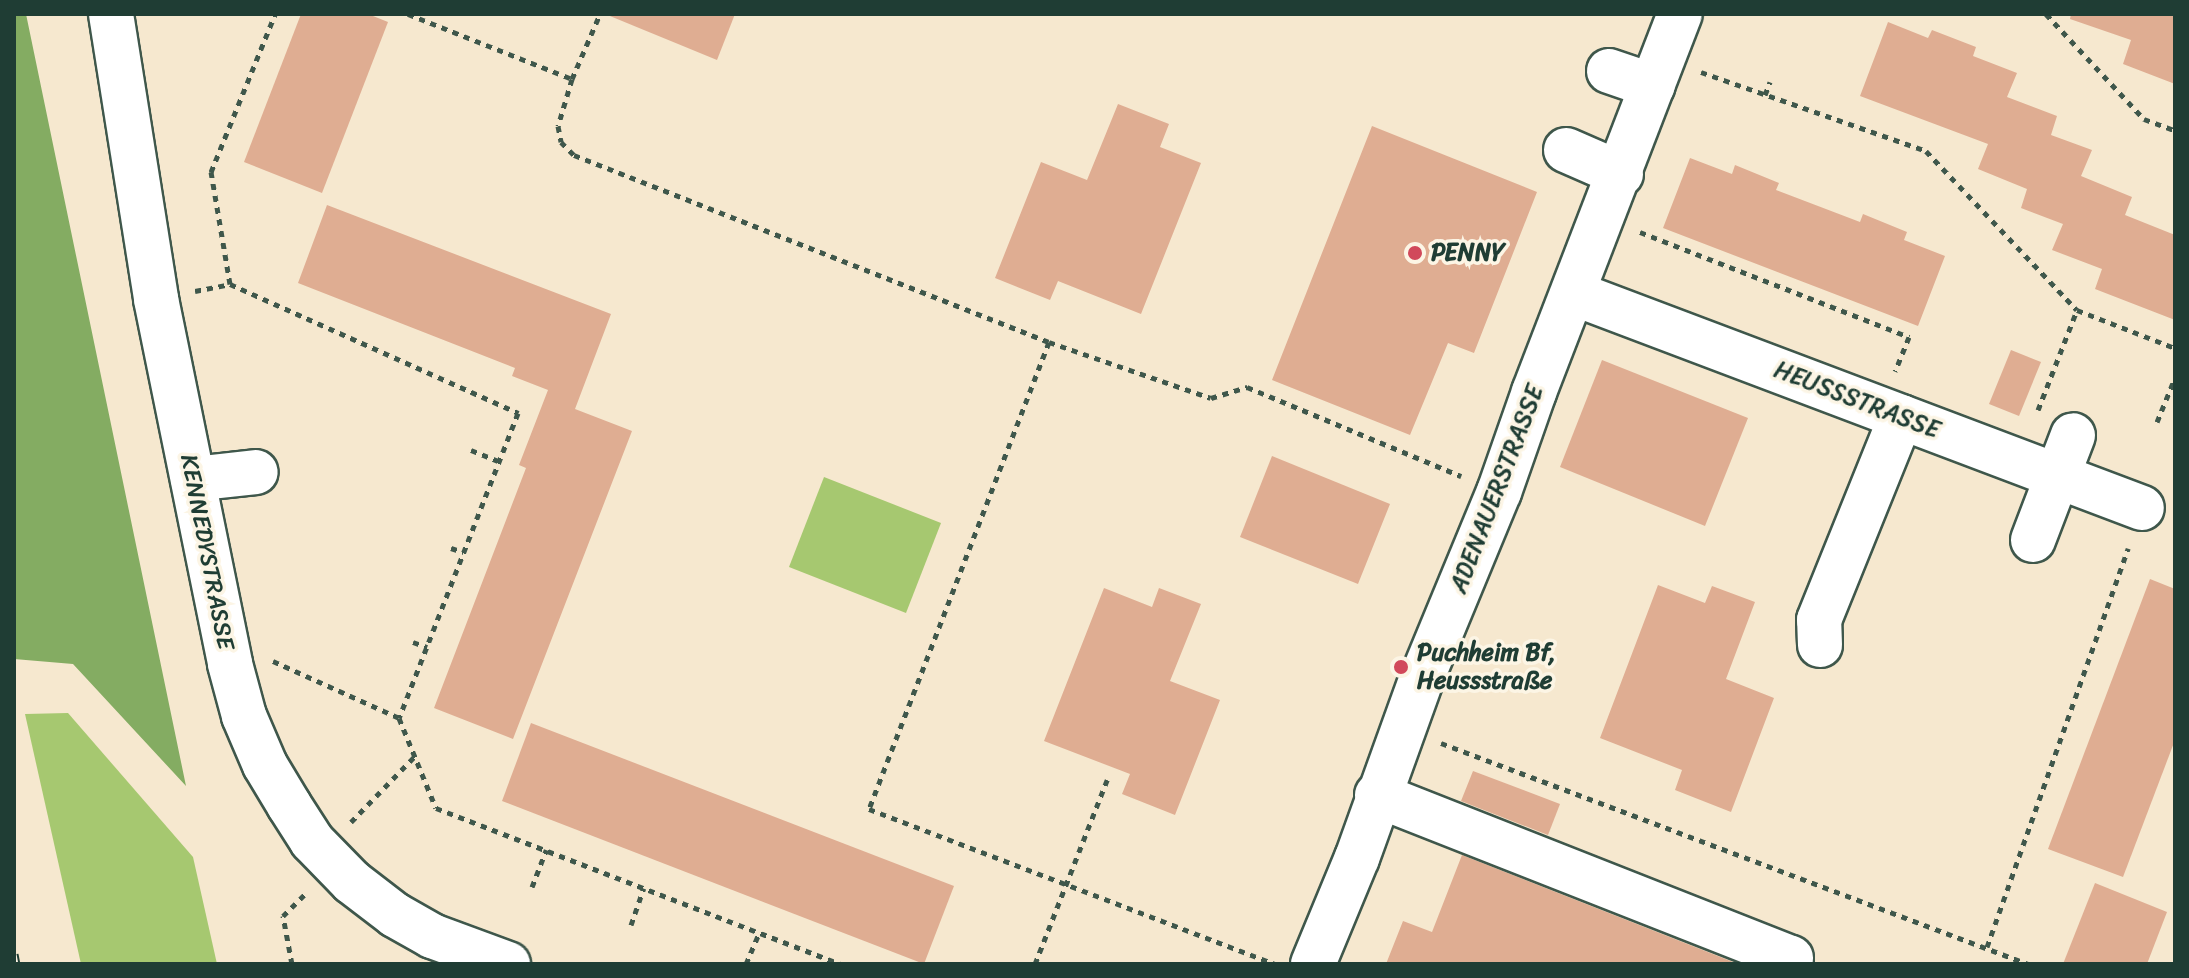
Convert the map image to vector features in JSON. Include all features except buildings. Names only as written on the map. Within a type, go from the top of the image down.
[{"type":"street","name":"KENNEDYSTRASSE","points":[[111,14],[156,299],[230,664],[244,716],[265,765],[321,851],[352,882],[395,915],[432,936],[508,964]]},
{"type":"street","name":"ADENAUERSTRASSE","points":[[1313,964],[1357,858],[1402,728],[1499,492],[1680,14]]},
{"type":"street","points":[[1609,71],[1659,73]]},
{"type":"street","points":[[1566,150],[1616,186]]},
{"type":"street","name":"HEUSSSTRASSE","points":[[1573,293],[2142,508]]},
{"type":"street","points":[[1820,645],[1819,620],[1890,413]]},
{"type":"street","points":[[2033,540],[2052,474],[2073,435]]},
{"type":"street","points":[[193,479],[256,472]]},
{"type":"street","points":[[1377,795],[1791,958]]},
{"type":"path","points":[[230,284],[211,172],[275,14]]},
{"type":"path","points":[[408,14],[572,79]]},
{"type":"path","points":[[600,14],[572,79],[558,126],[561,142],[574,155],[1049,342],[1211,398],[1247,387],[1499,492]]},
{"type":"path","points":[[2046,14],[2144,119],[2175,130]]},
{"type":"path","points":[[1659,73],[1765,95],[1926,151],[2077,310],[2175,348]]},
{"type":"path","points":[[1765,95],[1770,82]]},
{"type":"path","points":[[1616,186],[1643,208],[1637,231],[1909,337],[1890,413]]},
{"type":"path","points":[[156,299],[230,284],[518,413],[399,718],[436,808],[840,964]]},
{"type":"path","points":[[2052,474],[2033,421],[2077,310]]},
{"type":"path","points":[[1049,342],[869,809],[1275,964]]},
{"type":"path","points":[[2157,422],[2175,378]]},
{"type":"path","points":[[471,450],[498,461]]},
{"type":"path","points":[[1987,947],[2142,508]]},
{"type":"path","points":[[451,548],[463,552]]},
{"type":"path","points":[[413,642],[427,647]]},
{"type":"path","points":[[230,664],[261,656],[399,718]]},
{"type":"path","points":[[1402,728],[2028,964]]},
{"type":"path","points":[[292,964],[283,916],[315,883],[306,865],[414,757]]},
{"type":"path","points":[[1035,964],[1107,780]]},
{"type":"path","points":[[532,887],[546,850]]},
{"type":"path","points":[[631,925],[644,888]]},
{"type":"path","points":[[746,964],[759,933]]},
{"type":"green space","points":[[14,14],[26,14],[186,786],[73,664],[14,659]]},
{"type":"green space","points":[[824,477],[941,523],[906,613],[789,567]]},
{"type":"green space","points":[[68,713],[193,857],[217,964],[81,964],[25,714]]},
{"type":"railway","points":[[14,954],[16,964]]},
{"type":"place","name":"PENNY","points":[[1415,253]]},
{"type":"place","name":"Puchheim Bf, Heussstraße","points":[[1401,667]]}]
